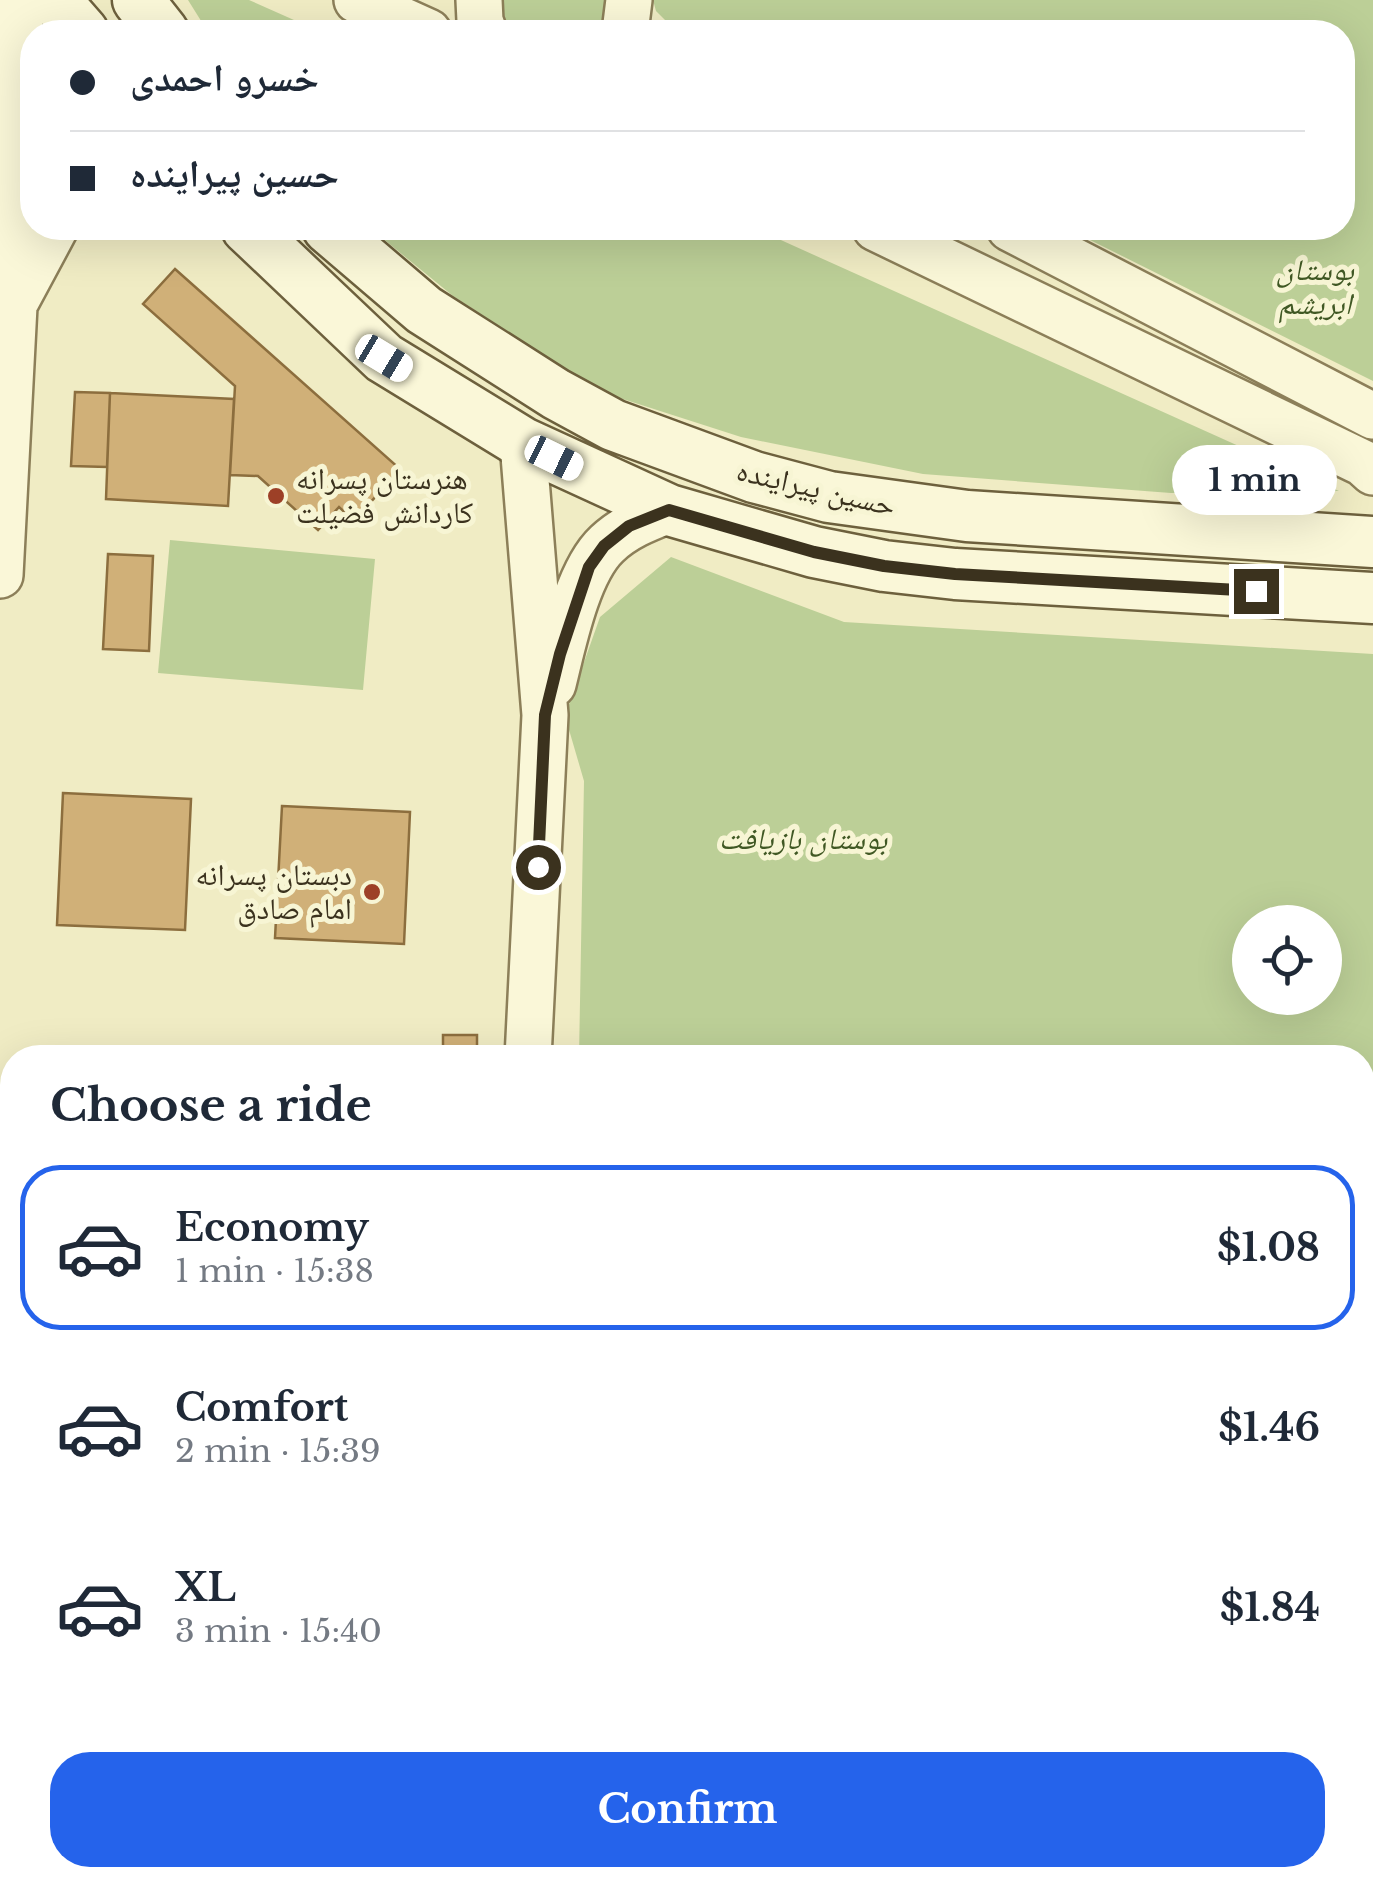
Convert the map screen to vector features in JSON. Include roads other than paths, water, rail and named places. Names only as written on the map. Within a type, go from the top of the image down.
[{"type":"main road","points":[[56,0],[72,20]]},
{"type":"main road","points":[[138,0],[154,20]]},
{"type":"main road","name":"حسین پیراینده","points":[[260,240],[384,358],[523,442],[669,510],[814,552],[920,570],[1373,598]]},
{"type":"main road","name":"حسین پیراینده","points":[[342,240],[424,310],[556,394],[613,425],[754,476],[830,497],[967,516],[1373,542]]},
{"type":"street","points":[[357,0],[401,20]]},
{"type":"street","points":[[0,574],[14,306],[13,170],[20,21]]},
{"type":"street","points":[[14,306],[49,240]]},
{"type":"street","points":[[901,240],[1362,463],[1373,472]]},
{"type":"street","points":[[1033,240],[1373,416]]},
{"type":"street","points":[[523,442],[545,715],[529,1045]]},
{"type":"street","points":[[545,715],[560,654],[589,567],[604,546],[629,526],[669,510]]},
{"type":"place","name":"هنرستان پسرانه کاردانش فضیلت","points":[[276,496]]},
{"type":"place","name":"دبستان پسرانه امام صادق","points":[[372,892]]},
{"type":"park label","name":"بوستان ابریشم","points":[[1315,287]]},
{"type":"park label","name":"بوستان بازیافت","points":[[803,839]]}]
